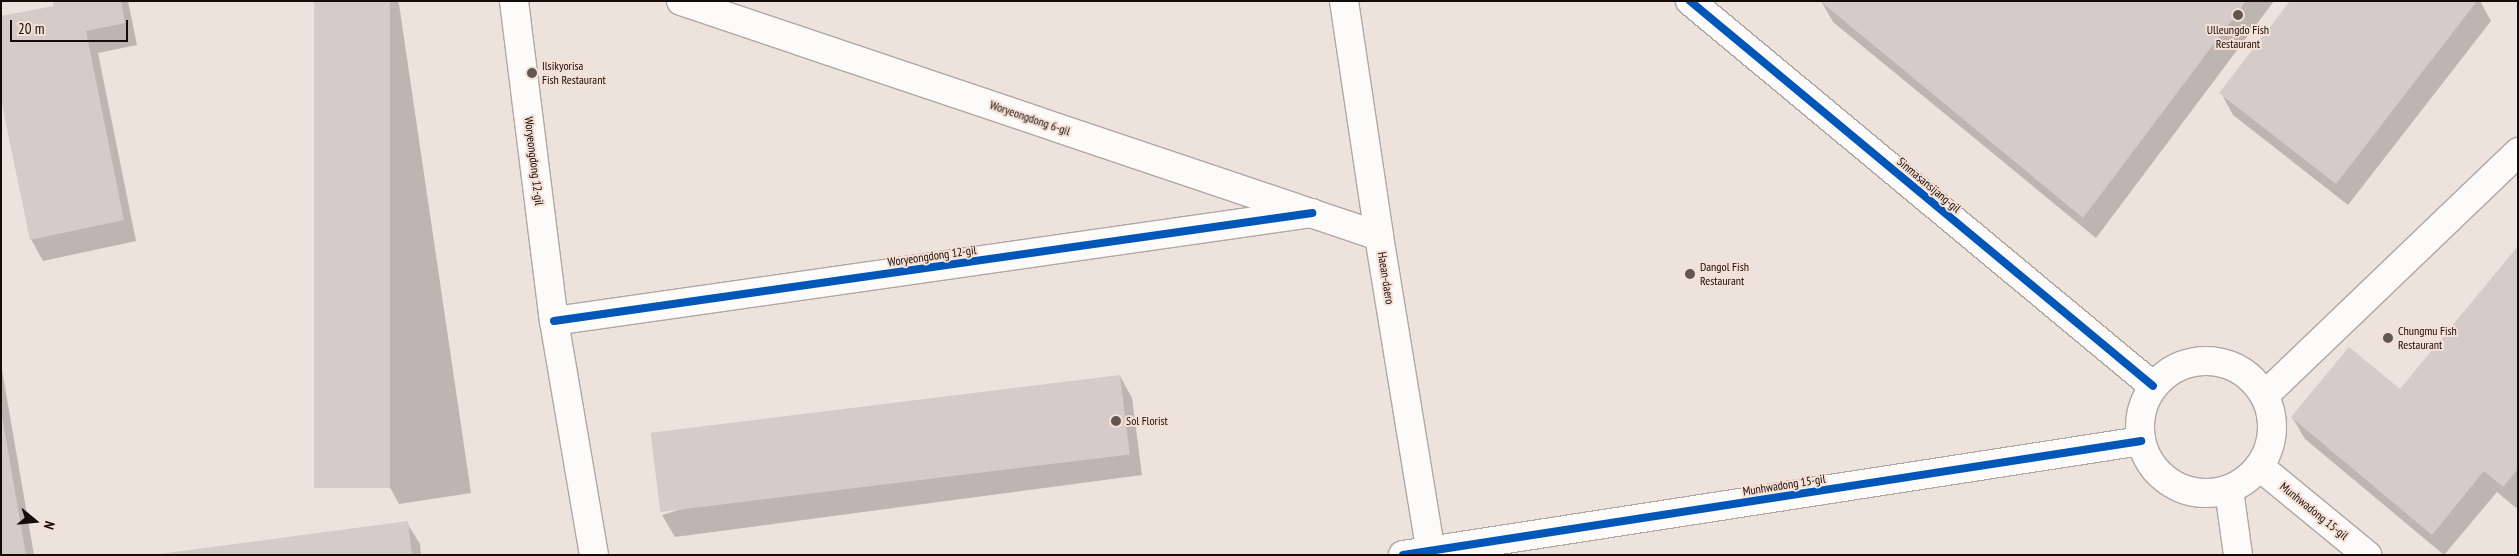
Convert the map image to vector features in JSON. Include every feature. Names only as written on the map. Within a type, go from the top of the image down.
[{"type":"street","name":"Woryeongdong 12-gil","points":[[514,1],[554,321],[594,555]]},
{"type":"street","name":"Woryeongdong 6-gil","points":[[681,1],[1379,236]]},
{"type":"street","name":"Haean-daero","points":[[1344,1],[1379,236],[1431,553]]},
{"type":"street","name":"Sinmasansijang-gil","points":[[1690,1],[2153,386]]},
{"type":"street","points":[[2265,395],[2518,152]]},
{"type":"street","name":"Woryeongdong 12-gil","points":[[554,321],[1312,213]]},
{"type":"street","points":[[2202,360],[2221,361],[2239,368],[2254,380],[2265,395],[2272,413],[2273,432],[2269,451],[2260,467],[2246,481],[2229,490],[2211,494],[2192,492],[2174,486],[2159,474],[2148,459],[2141,441],[2142,412],[2153,386],[2167,373],[2183,364],[2202,360]]},
{"type":"street","name":"Munhwadong 15-gil","points":[[1403,555],[1431,553],[2141,441]]},
{"type":"street","name":"Munhwadong 15-gil","points":[[2260,467],[2367,555]]},
{"type":"street","points":[[2229,490],[2238,555]]},
{"type":"building","points":[[53,1],[121,1],[125,23],[86,31],[124,220],[30,240],[1,100],[1,16],[54,6]]},
{"type":"building","points":[[314,1],[390,1],[390,488],[314,488]]},
{"type":"building","points":[[1820,1],[2246,1],[2083,218]]},
{"type":"building","points":[[2290,1],[2477,1],[2336,184],[2219,93]]},
{"type":"building","points":[[2518,246],[2518,469],[2503,487],[2484,471],[2432,535],[2291,417],[2349,347],[2400,389]]},
{"type":"building","points":[[1120,375],[1130,454],[660,512],[651,433]]},
{"type":"building","points":[[2,416],[26,555],[1,555]]},
{"type":"building","points":[[408,521],[412,555],[159,555],[159,554]]},
{"type":"cycle path","points":[[1690,1],[2153,386]]},
{"type":"cycle path","points":[[554,321],[1312,213]]},
{"type":"cycle path","points":[[1403,555],[2141,441]]},
{"type":"place","name":"Ulleungdo Fish Restaurant","points":[[2238,15]]},
{"type":"place","name":"Ilsikyorisa Fish Restaurant","points":[[532,73]]},
{"type":"place","name":"Dangol Fish Restaurant","points":[[1690,274]]},
{"type":"place","name":"Chungmu Fish Restaurant","points":[[2388,338]]},
{"type":"place","name":"Sol Florist","points":[[1116,421]]}]
